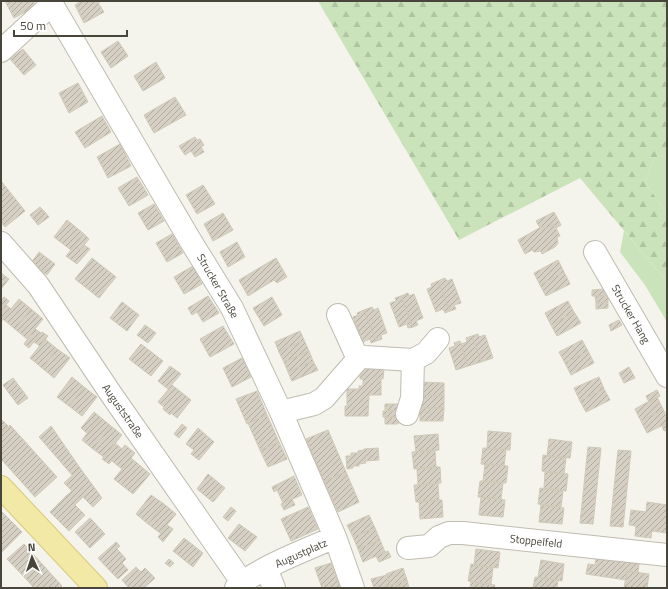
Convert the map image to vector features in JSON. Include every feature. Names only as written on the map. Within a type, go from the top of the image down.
[{"type":"main road","points":[[1,487],[96,588]]},
{"type":"street","points":[[1,51],[51,3]]},
{"type":"street","name":"Strucker Straße","points":[[51,3],[190,240],[220,287],[245,334],[281,412],[335,537],[353,588]]},
{"type":"street","name":"Auguststraße","points":[[1,243],[38,285],[239,585]]},
{"type":"street","name":"Strucker Hang","points":[[595,252],[667,376]]},
{"type":"street","points":[[338,315],[358,359]]},
{"type":"street","points":[[281,412],[314,404],[324,398],[358,359],[364,357],[413,360],[426,353],[438,339]]},
{"type":"street","points":[[407,414],[412,398],[413,360]]},
{"type":"street","name":"Stoppelfeld","points":[[408,548],[429,546],[439,537],[449,533],[463,533],[667,555]]},
{"type":"street","name":"Augustplatz","points":[[239,585],[266,568],[335,537]]},
{"type":"street","name":"Augustplatz","points":[[266,568],[274,588]]},
{"type":"green space","points":[[318,1],[667,1],[667,154],[654,158],[645,182],[667,214],[667,282],[580,178],[459,240]]},
{"type":"green space","points":[[667,154],[667,214],[645,182],[654,158]]},
{"type":"green space","points":[[624,231],[667,282],[667,322],[645,285],[620,252]]},
{"type":"building","points":[[5,1],[33,1],[36,6],[14,18]]},
{"type":"building","points":[[81,1],[102,1],[98,3],[104,12],[84,23],[75,5]]},
{"type":"building","points":[[118,41],[128,56],[111,68],[101,52]]},
{"type":"building","points":[[23,49],[36,65],[24,75],[10,59]]},
{"type":"building","points":[[156,62],[165,78],[143,91],[134,76]]},
{"type":"building","points":[[78,83],[88,102],[69,113],[59,93]]},
{"type":"building","points":[[175,97],[186,115],[154,133],[144,115]]},
{"type":"building","points":[[102,116],[111,132],[85,148],[75,132]]},
{"type":"building","points":[[195,137],[197,140],[200,139],[204,145],[201,147],[204,152],[195,157],[191,151],[185,155],[179,146]]},
{"type":"building","points":[[120,144],[131,166],[108,178],[97,157]]},
{"type":"building","points":[[137,177],[148,195],[129,206],[118,188]]},
{"type":"building","points":[[1,181],[25,211],[5,227],[1,222]]},
{"type":"building","points":[[203,185],[215,204],[197,214],[186,195]]},
{"type":"building","points":[[154,204],[164,221],[148,230],[138,213]]},
{"type":"building","points":[[40,207],[44,211],[34,220],[30,215]]},
{"type":"building","points":[[44,211],[49,217],[38,225],[34,220]]},
{"type":"building","points":[[554,212],[561,225],[556,228],[554,224],[545,229],[543,226],[540,228],[536,221]]},
{"type":"building","points":[[223,213],[233,230],[213,241],[204,224]]},
{"type":"building","points":[[67,220],[84,234],[71,250],[54,237]]},
{"type":"building","points":[[554,224],[560,236],[557,237],[558,243],[555,247],[542,254],[541,251],[534,252],[532,250],[525,254],[518,240],[543,226],[545,229]]},
{"type":"building","points":[[84,234],[89,239],[80,250],[75,245]]},
{"type":"building","points":[[172,234],[183,253],[167,262],[156,243]]},
{"type":"building","points":[[237,242],[245,257],[228,267],[220,252]]},
{"type":"building","points":[[75,245],[80,250],[84,245],[90,249],[77,264],[66,256]]},
{"type":"building","points":[[39,252],[55,264],[47,275],[31,263]]},
{"type":"building","points":[[92,258],[116,277],[99,298],[75,279]]},
{"type":"building","points":[[276,258],[287,277],[277,283],[274,280],[248,296],[239,280]]},
{"type":"building","points":[[558,260],[564,272],[540,285],[534,273]]},
{"type":"building","points":[[193,266],[202,284],[184,294],[174,277]]},
{"type":"building","points":[[564,272],[570,284],[546,296],[540,285]]},
{"type":"building","points":[[1,273],[9,279],[1,289]]},
{"type":"building","points":[[445,278],[447,281],[452,279],[461,303],[454,305],[456,309],[450,311],[438,281]]},
{"type":"building","points":[[438,281],[450,311],[445,313],[443,309],[436,312],[427,289],[432,287],[431,284]]},
{"type":"building","points":[[604,289],[605,296],[592,296],[592,290]]},
{"type":"building","points":[[408,293],[409,296],[414,294],[423,318],[416,321],[418,325],[413,327],[401,296]]},
{"type":"building","points":[[608,295],[608,302],[596,303],[595,296]]},
{"type":"building","points":[[208,296],[219,313],[203,322],[197,312],[192,315],[188,308]]},
{"type":"building","points":[[401,296],[413,327],[408,328],[407,324],[399,327],[390,303],[396,301],[395,298]]},
{"type":"building","points":[[4,297],[9,301],[1,311],[1,300]]},
{"type":"building","points":[[272,297],[282,315],[264,326],[253,308]]},
{"type":"building","points":[[19,299],[31,309],[15,329],[3,319]]},
{"type":"building","points":[[568,301],[574,312],[551,325],[545,313]]},
{"type":"building","points":[[122,302],[139,315],[127,331],[110,318]]},
{"type":"building","points":[[608,302],[608,308],[596,309],[596,303]]},
{"type":"building","points":[[6,305],[11,309],[1,322],[1,311]]},
{"type":"building","points":[[372,307],[374,310],[378,308],[387,333],[381,335],[382,339],[376,341],[364,310]]},
{"type":"building","points":[[31,309],[43,319],[27,339],[15,329]]},
{"type":"building","points":[[364,310],[376,341],[371,343],[370,339],[363,342],[353,317],[358,315],[357,313]]},
{"type":"building","points":[[574,312],[581,323],[557,336],[551,325]]},
{"type":"building","points":[[619,320],[622,325],[611,331],[609,325]]},
{"type":"building","points":[[145,325],[156,333],[148,343],[137,335]]},
{"type":"building","points":[[223,326],[234,344],[210,357],[200,339]]},
{"type":"building","points":[[35,329],[41,333],[29,348],[24,344]]},
{"type":"building","points":[[300,331],[304,340],[279,352],[275,342]]},
{"type":"building","points":[[42,332],[48,336],[40,346],[34,342]]},
{"type":"building","points":[[478,334],[479,337],[485,335],[493,358],[481,362],[472,336]]},
{"type":"building","points":[[472,336],[481,362],[468,366],[461,344],[467,342],[466,338]]},
{"type":"building","points":[[45,339],[57,349],[42,368],[30,358]]},
{"type":"building","points":[[304,340],[309,351],[284,362],[279,352]]},
{"type":"building","points":[[582,340],[588,351],[565,363],[559,352]]},
{"type":"building","points":[[460,341],[468,366],[456,370],[449,348],[455,346],[454,343]]},
{"type":"building","points":[[141,344],[163,361],[151,376],[129,359]]},
{"type":"building","points":[[57,349],[70,358],[54,378],[42,368]]},
{"type":"building","points":[[309,351],[313,361],[288,372],[284,362]]},
{"type":"building","points":[[588,351],[594,363],[571,375],[565,363]]},
{"type":"building","points":[[242,358],[251,377],[232,387],[223,368]]},
{"type":"building","points":[[313,361],[318,370],[292,381],[288,372]]},
{"type":"building","points":[[170,366],[181,374],[168,389],[158,381]]},
{"type":"building","points":[[629,367],[635,378],[624,383],[619,373]]},
{"type":"building","points":[[360,368],[384,368],[383,379],[381,379],[381,395],[369,395],[368,416],[345,416],[345,406],[347,406],[347,389],[359,389],[359,386],[363,386],[363,379],[360,379]]},
{"type":"building","points":[[72,377],[84,387],[69,406],[57,397]]},
{"type":"building","points":[[599,377],[604,389],[580,401],[574,388]]},
{"type":"building","points":[[13,378],[28,398],[18,405],[3,385]]},
{"type":"building","points":[[421,382],[444,383],[444,396],[417,395]]},
{"type":"building","points":[[172,385],[191,400],[177,418],[171,413],[170,415],[158,402]]},
{"type":"building","points":[[84,387],[97,397],[82,416],[69,406]]},
{"type":"building","points":[[604,389],[610,400],[586,412],[580,401]]},
{"type":"building","points":[[657,390],[660,396],[649,402],[646,396]]},
{"type":"building","points":[[257,391],[267,415],[247,424],[236,399]]},
{"type":"building","points":[[417,395],[444,396],[444,408],[420,408]]},
{"type":"building","points":[[657,397],[663,409],[641,421],[635,409]]},
{"type":"building","points":[[385,404],[399,404],[399,411],[385,410]]},
{"type":"building","points":[[417,408],[444,408],[443,421],[420,421],[420,415],[417,415]]},
{"type":"building","points":[[663,409],[667,417],[667,423],[647,433],[641,421]]},
{"type":"building","points":[[383,411],[397,411],[397,417],[383,417]]},
{"type":"building","points":[[94,412],[100,417],[87,433],[81,428]]},
{"type":"building","points":[[267,415],[279,442],[260,450],[248,423]]},
{"type":"building","points":[[100,417],[111,426],[93,449],[82,440]]},
{"type":"building","points":[[385,417],[399,418],[398,424],[385,424]]},
{"type":"building","points":[[1,419],[8,426],[1,433]]},
{"type":"building","points":[[667,423],[667,430],[664,431],[662,426]]},
{"type":"building","points":[[182,424],[187,428],[179,438],[174,434]]},
{"type":"building","points":[[10,425],[57,477],[35,497],[1,459],[1,433]]},
{"type":"building","points":[[51,426],[80,468],[72,475],[39,437]]},
{"type":"building","points":[[111,426],[122,435],[104,457],[93,449]]},
{"type":"building","points":[[198,428],[214,442],[199,460],[191,454],[194,450],[186,444]]},
{"type":"building","points":[[328,430],[346,472],[324,481],[306,439]]},
{"type":"building","points":[[488,431],[511,433],[510,450],[487,448]]},
{"type":"building","points":[[438,434],[439,450],[416,452],[414,436]]},
{"type":"building","points":[[549,439],[572,442],[570,458],[547,456]]},
{"type":"building","points":[[279,442],[287,459],[268,467],[260,450]]},
{"type":"building","points":[[115,443],[122,449],[109,464],[102,459]]},
{"type":"building","points":[[125,445],[135,453],[122,469],[112,461]]},
{"type":"building","points":[[588,447],[601,448],[593,524],[580,523]]},
{"type":"building","points":[[378,448],[379,460],[365,461],[366,463],[347,469],[346,456],[351,456],[351,453],[358,453],[358,451],[364,449]]},
{"type":"building","points":[[483,448],[506,450],[504,466],[481,464]]},
{"type":"building","points":[[435,450],[436,467],[414,469],[412,452]]},
{"type":"building","points":[[618,450],[631,451],[623,527],[610,526]]},
{"type":"building","points":[[543,455],[566,458],[564,474],[542,471]]},
{"type":"building","points":[[131,458],[150,474],[133,494],[114,479]]},
{"type":"building","points":[[485,464],[508,466],[506,483],[483,481]]},
{"type":"building","points":[[440,467],[441,483],[418,485],[417,469]]},
{"type":"building","points":[[80,468],[102,498],[93,507],[83,497],[75,505],[66,496],[72,491],[64,483]]},
{"type":"building","points":[[346,472],[359,502],[338,512],[324,481]]},
{"type":"building","points":[[545,472],[568,474],[566,491],[544,488]]},
{"type":"building","points":[[208,474],[225,488],[213,502],[197,489]]},
{"type":"building","points":[[294,476],[302,495],[283,503],[277,490],[274,492],[272,487]]},
{"type":"building","points":[[480,481],[503,483],[501,499],[478,497]]},
{"type":"building","points":[[438,484],[439,500],[416,502],[414,485]]},
{"type":"building","points":[[540,488],[563,491],[561,507],[538,504]]},
{"type":"building","points":[[151,495],[164,504],[148,524],[136,514]]},
{"type":"building","points":[[66,496],[85,515],[69,531],[50,512]]},
{"type":"building","points":[[481,497],[505,500],[503,517],[479,515]]},
{"type":"building","points":[[292,499],[295,505],[284,510],[281,504]]},
{"type":"building","points":[[442,500],[443,517],[420,519],[419,502]]},
{"type":"building","points":[[647,502],[667,505],[667,533],[652,531],[651,538],[635,536],[636,526],[629,525],[631,510],[646,512]]},
{"type":"building","points":[[164,504],[176,514],[160,533],[148,524]]},
{"type":"building","points":[[541,505],[564,508],[562,524],[539,522]]},
{"type":"building","points":[[231,507],[236,511],[228,521],[223,517]]},
{"type":"building","points":[[308,507],[318,529],[291,541],[281,519]]},
{"type":"building","points":[[1,511],[22,532],[1,553]]},
{"type":"building","points":[[369,515],[375,528],[353,537],[347,525]]},
{"type":"building","points":[[90,518],[105,534],[90,548],[75,532]]},
{"type":"building","points":[[239,524],[257,537],[245,551],[228,538]]},
{"type":"building","points":[[167,525],[173,529],[163,542],[158,537]]},
{"type":"building","points":[[375,528],[380,540],[358,549],[353,537]]},
{"type":"building","points":[[184,538],[203,553],[193,567],[173,551]]},
{"type":"building","points":[[380,540],[385,552],[363,562],[358,549]]},
{"type":"building","points":[[116,542],[120,546],[117,549],[126,559],[112,573],[98,558]]},
{"type":"building","points":[[24,544],[43,565],[27,580],[7,559]]},
{"type":"building","points":[[476,549],[500,552],[498,568],[474,565]]},
{"type":"building","points":[[388,551],[391,557],[379,562],[376,556]]},
{"type":"building","points":[[596,557],[639,564],[638,572],[627,571],[626,580],[586,574],[588,564],[595,565]]},
{"type":"building","points":[[169,559],[174,563],[170,567],[165,563]]},
{"type":"building","points":[[541,560],[564,564],[562,581],[538,577]]},
{"type":"building","points":[[122,563],[128,570],[118,579],[112,573]]},
{"type":"building","points":[[331,563],[340,588],[322,588],[315,568]]},
{"type":"building","points":[[471,564],[493,568],[491,584],[468,581]]},
{"type":"building","points":[[43,565],[62,586],[59,588],[34,588],[27,580]]},
{"type":"building","points":[[136,567],[141,572],[145,568],[155,578],[144,588],[129,588],[122,580]]},
{"type":"building","points":[[403,568],[407,580],[390,585],[386,574]]},
{"type":"building","points":[[627,571],[649,574],[647,588],[624,588]]},
{"type":"building","points":[[387,575],[390,585],[382,588],[374,588],[371,579]]},
{"type":"building","points":[[535,577],[558,580],[557,588],[533,588]]},
{"type":"building","points":[[407,580],[409,588],[398,588],[396,584]]},
{"type":"building","points":[[471,582],[495,585],[494,588],[470,588]]},
{"type":"building","points":[[396,584],[398,588],[382,588],[390,585]]}]
